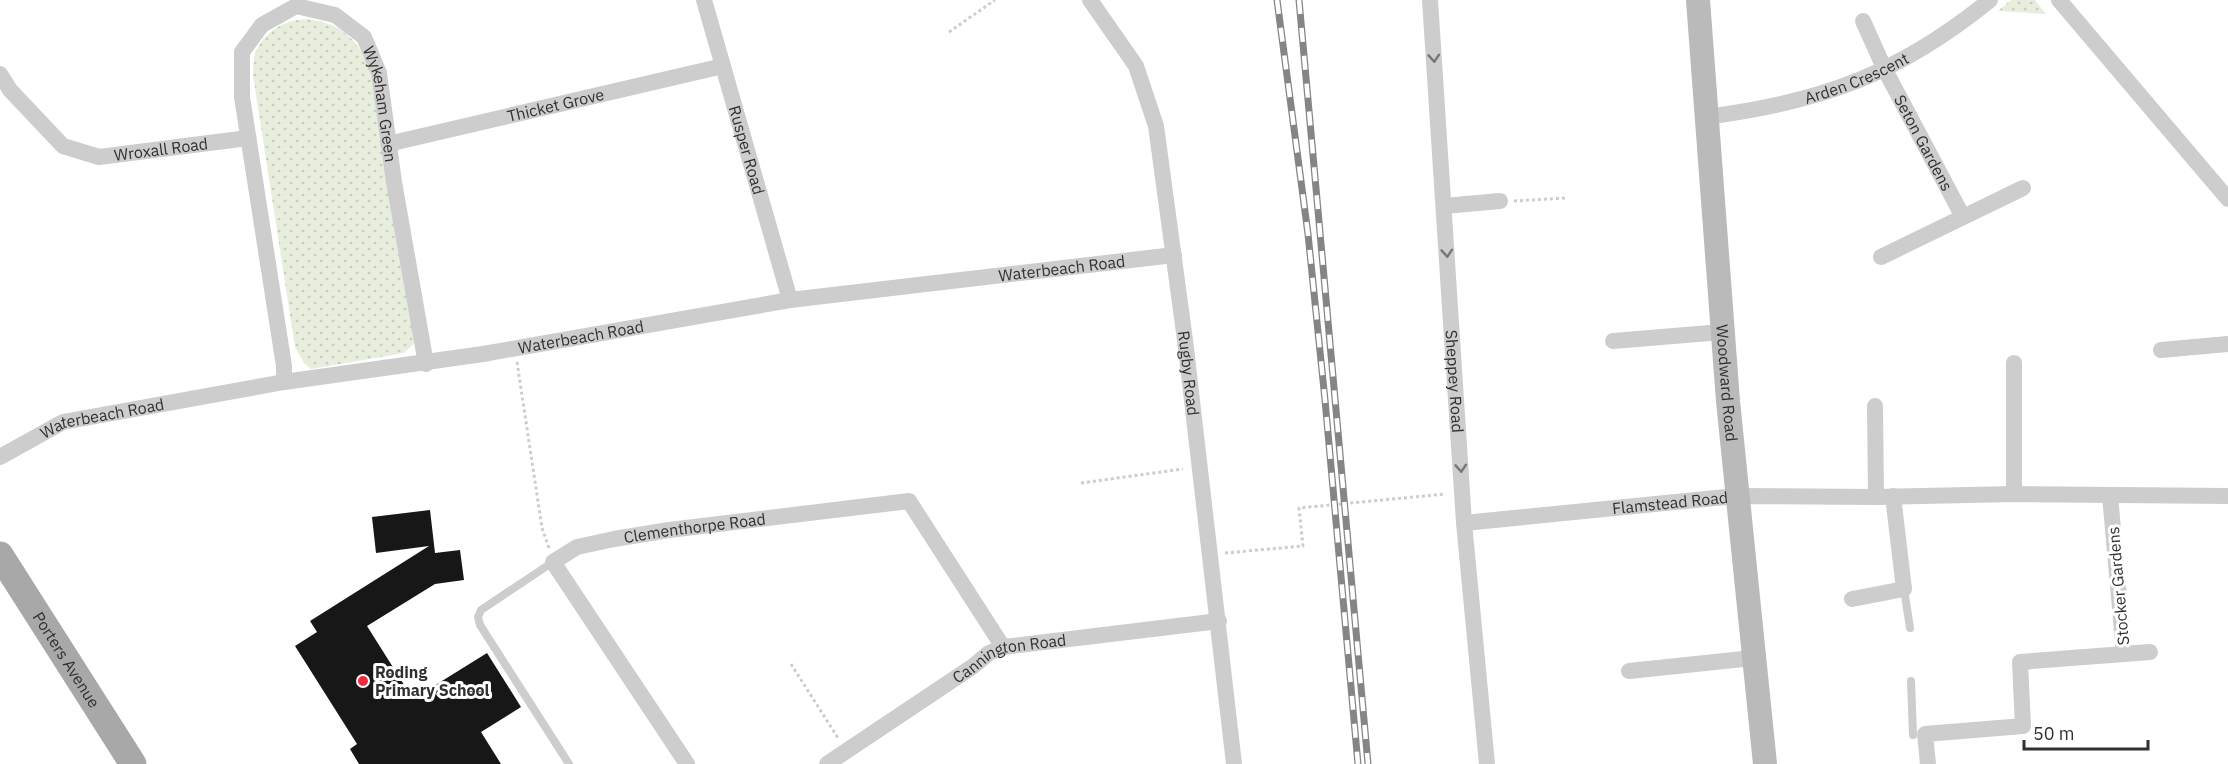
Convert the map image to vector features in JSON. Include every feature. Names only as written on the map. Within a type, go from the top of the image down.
[{"type":"main road","name":"Porters Avenue","points":[[4,572],[133,764]]},
{"type":"street","name":"Rusper Road","points":[[704,0],[790,300]]},
{"type":"street","name":"Rugby Road","points":[[1090,0],[1136,66],[1153,116],[1162,160],[1219,621],[1234,764]]},
{"type":"street","name":"Sheppey Road","points":[[1430,0],[1464,524],[1487,764]]},
{"type":"street","name":"Woodward Road","points":[[1698,0],[1736,496],[1765,764]]},
{"type":"street","name":"Arden Crescent","points":[[1706,117],[1800,101],[1885,70],[1935,42],[1990,0]]},
{"type":"street","points":[[2059,0],[2228,199]]},
{"type":"street","name":"Wykeham Green","points":[[284,382],[284,366],[242,97],[242,52],[262,25],[296,3],[335,15],[364,37],[379,72],[388,144],[426,364]]},
{"type":"street","name":"Seton Gardens","points":[[1863,21],[1885,70],[1964,217]]},
{"type":"street","name":"Thicket Grove","points":[[388,144],[723,66]]},
{"type":"street","name":"Wroxall Road","points":[[0,74],[10,90],[63,146],[99,156],[248,138]]},
{"type":"street","points":[[1881,257],[2023,188]]},
{"type":"street","points":[[1444,206],[1500,201]]},
{"type":"street","name":"Waterbeach Road","points":[[0,457],[63,422],[284,382],[426,364],[790,300],[1173,255]]},
{"type":"street","points":[[1613,341],[1722,332]]},
{"type":"street","points":[[2161,350],[2228,344]]},
{"type":"street","points":[[2014,363],[2014,494]]},
{"type":"street","points":[[1852,599],[1904,590],[1884,496],[1875,406]]},
{"type":"street","name":"Flamstead Road","points":[[1464,524],[1736,496],[2014,494],[2228,496]]},
{"type":"street","name":"Stocker Gardens","points":[[1916,735],[2023,726],[2020,662],[2124,654],[2110,495]]},
{"type":"street","name":"Clementhorpe Road","points":[[553,562],[577,547],[614,539],[669,530],[909,501],[1003,647]]},
{"type":"street","points":[[553,562],[687,764]]},
{"type":"street","name":"Cannington Road","points":[[828,764],[850,758],[989,653],[1003,647],[1219,621]]},
{"type":"street","points":[[2124,654],[2150,652]]},
{"type":"street","points":[[1629,671],[1753,658]]},
{"type":"street","points":[[1916,735],[1928,764]]},
{"type":"lane","points":[[553,562],[481,610],[477,617],[569,764]]},
{"type":"lane","points":[[1904,590],[1910,628]]},
{"type":"lane","points":[[1911,681],[1916,735]]},
{"type":"path","points":[[949,32],[995,0]]},
{"type":"path","points":[[1500,201],[1565,198]]},
{"type":"path","points":[[515,349],[542,528],[553,562]]},
{"type":"path","points":[[1081,483],[1199,467]]},
{"type":"path","points":[[1211,555],[1303,546],[1299,508],[1462,492]]},
{"type":"path","points":[[790,664],[850,758]]},
{"type":"green space","points":[[2011,0],[2035,0],[2046,14],[1998,11]]},
{"type":"green space","points":[[307,19],[338,28],[352,40],[371,66],[416,342],[404,353],[311,369],[304,363],[295,347],[253,75],[255,53],[265,37],[291,21]]},
{"type":"building","points":[[430,510],[435,553],[460,550],[464,580],[435,584],[367,626],[413,699],[487,653],[521,707],[481,732],[501,764],[359,764],[350,749],[357,744],[295,646],[317,632],[310,621],[429,546],[376,553],[372,517]]},
{"type":"railway","points":[[1277,0],[1308,234],[1358,764]]},
{"type":"railway","points":[[1299,0],[1368,764]]},
{"type":"place","name":"Roding Primary School","points":[[363,681]]}]
